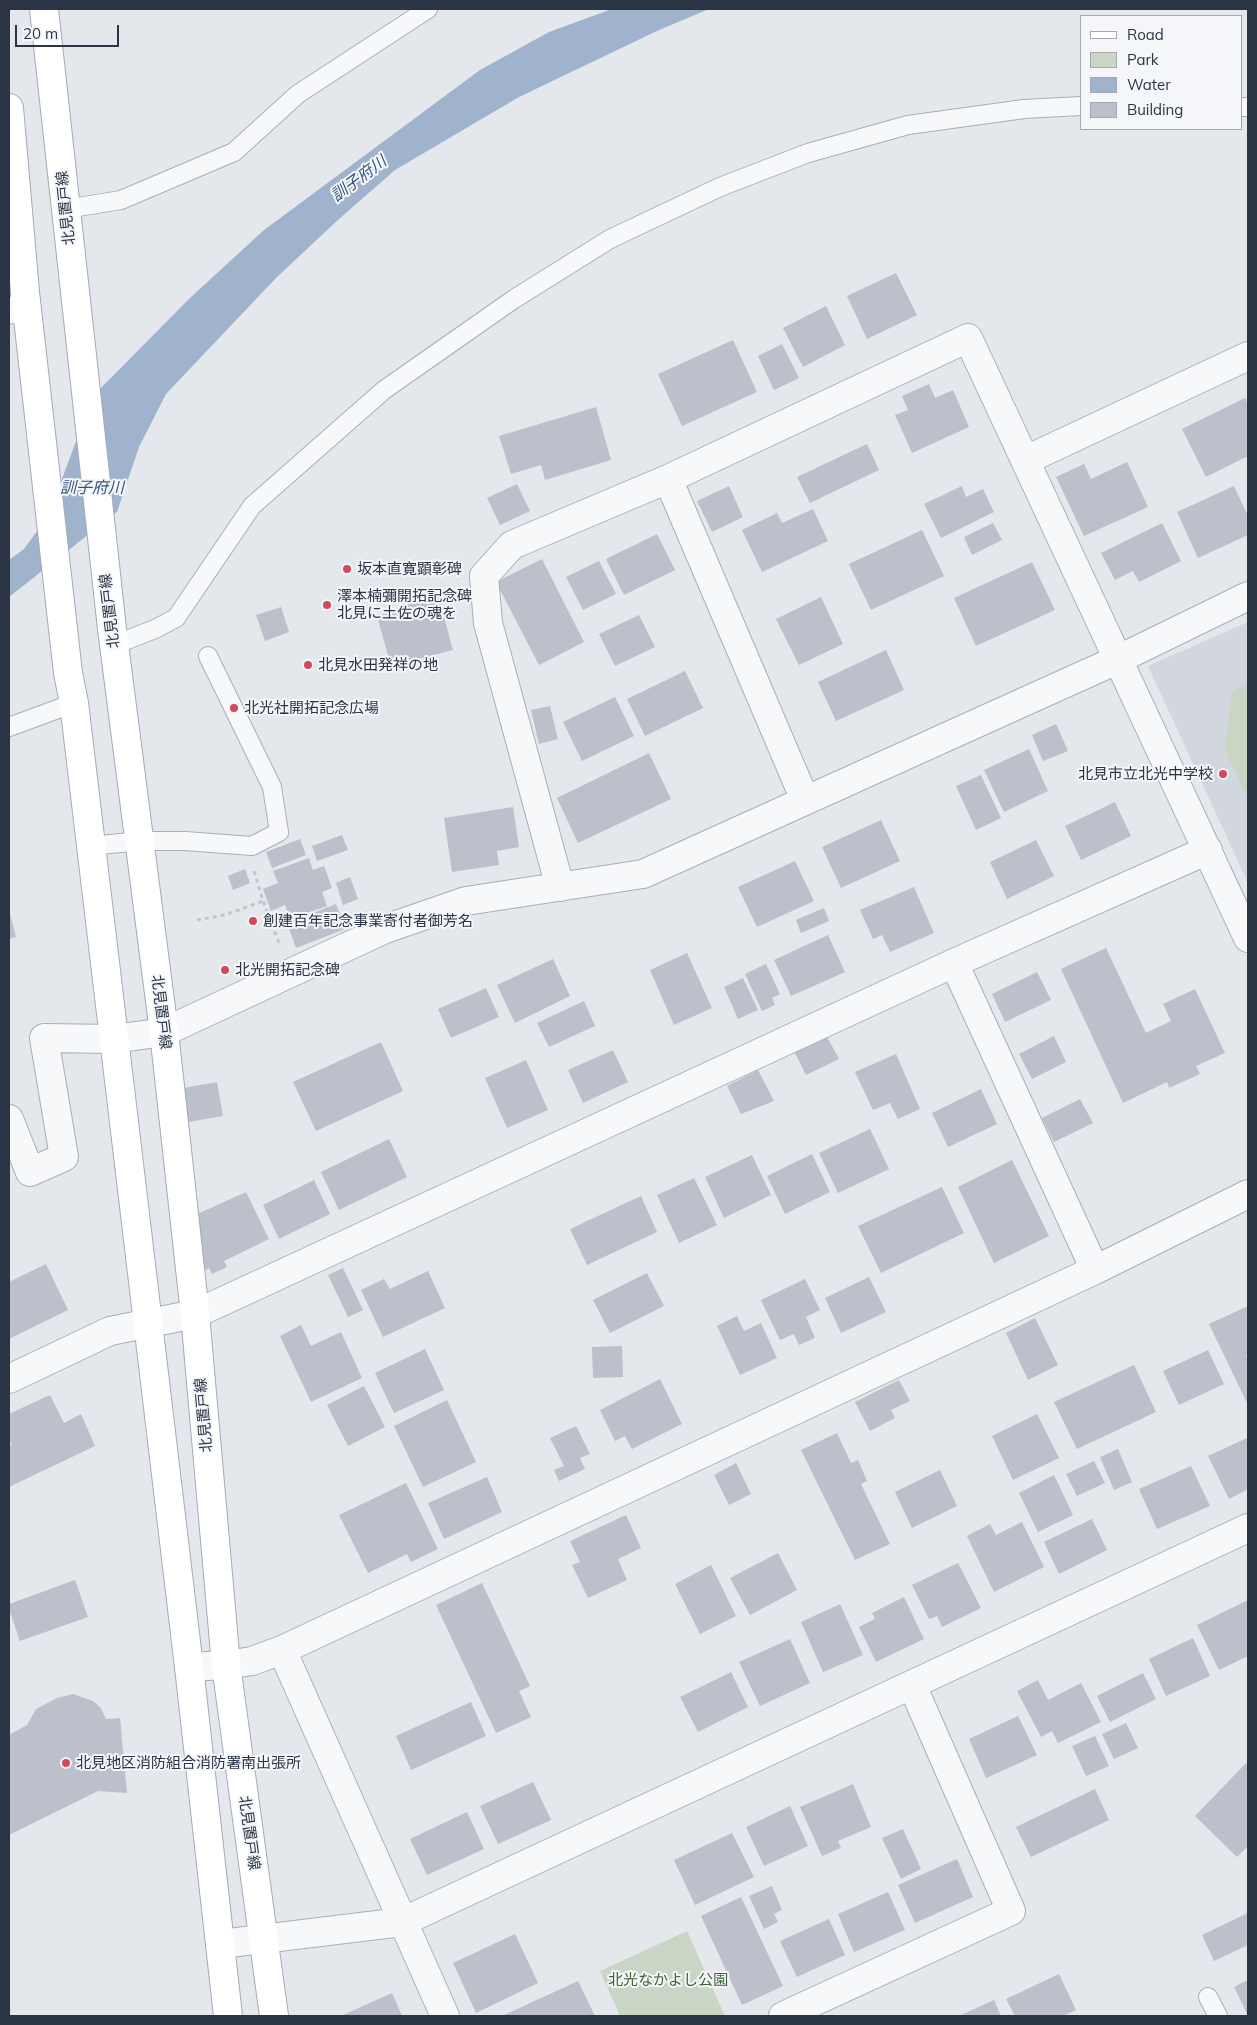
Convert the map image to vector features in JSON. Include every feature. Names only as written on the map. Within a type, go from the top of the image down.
[{"type":"main road","name":"北見置戸線","points":[[44,9],[113,637],[164,1032],[195,1314],[226,1665],[274,2016]]},
{"type":"main road","points":[[9,108],[25,292],[18,317],[68,673],[74,703],[190,1667],[228,2016]]},
{"type":"street","points":[[560,887],[488,623],[484,576],[512,545],[668,479],[968,338],[1248,938]]},
{"type":"street","points":[[1026,460],[1248,356]]},
{"type":"street","points":[[668,479],[805,800]]},
{"type":"street","points":[[9,1119],[30,1172],[64,1157],[44,1038],[114,1039],[164,1032],[385,929],[466,901],[643,874],[1119,659],[1248,596]]},
{"type":"street","points":[[9,1379],[110,1331],[195,1314],[954,963],[1208,850]]},
{"type":"street","points":[[954,963],[1096,1270]]},
{"type":"street","points":[[190,1667],[226,1665],[252,1660],[282,1650],[1096,1270],[1248,1194]]},
{"type":"street","points":[[220,1944],[402,1922],[1248,1528]]},
{"type":"street","points":[[282,1650],[402,1922],[446,2016]]},
{"type":"street","points":[[783,2016],[1011,1911],[912,1685]]},
{"type":"lane","points":[[66,209],[121,200],[234,152],[298,94],[428,9]]},
{"type":"lane","points":[[113,637],[155,629],[176,618],[252,506],[384,390],[514,298],[610,239],[720,187],[817,151],[908,125],[1024,109],[1080,106]]},
{"type":"lane","points":[[91,846],[140,841],[252,846],[279,832],[272,787],[208,656]]},
{"type":"lane","points":[[9,727],[74,703]]},
{"type":"lane","points":[[1208,1997],[1218,2016]]},
{"type":"path","points":[[252,846],[254,877],[291,974]]},
{"type":"path","points":[[197,920],[225,915],[263,902]]},
{"type":"shaded area","name":"北見市立北光中学校","points":[[1248,622],[1248,883],[1148,666]]},
{"type":"green space","points":[[1248,684],[1248,799],[1225,751],[1232,692]]},
{"type":"green space","name":"北光なかよし公園","points":[[687,1931],[725,2016],[620,2016],[600,1971]]},
{"type":"water","name":"訓子府川","points":[[612,9],[709,9],[659,30],[519,97],[395,170],[276,278],[166,394],[139,447],[117,512],[9,597],[9,560],[24,549],[48,516],[93,396],[191,297],[264,230],[480,70],[549,32]]},
{"type":"building","points":[[896,273],[917,315],[867,339],[847,296]]},
{"type":"building","points":[[826,306],[845,345],[803,367],[783,328]]},
{"type":"building","points":[[733,340],[757,392],[682,426],[658,374]]},
{"type":"building","points":[[782,344],[799,378],[774,390],[758,356]]},
{"type":"building","points":[[929,384],[935,398],[953,390],[969,427],[912,453],[895,415],[908,410],[902,396]]},
{"type":"building","points":[[1245,398],[1248,405],[1248,456],[1206,477],[1182,429]]},
{"type":"building","points":[[596,407],[611,460],[545,480],[541,465],[511,474],[499,436]]},
{"type":"building","points":[[867,444],[879,470],[810,503],[797,477]]},
{"type":"building","points":[[1127,462],[1148,507],[1084,536],[1056,477],[1084,464],[1091,479]]},
{"type":"building","points":[[517,484],[530,511],[500,525],[487,498]]},
{"type":"building","points":[[729,486],[743,517],[712,532],[697,501]]},
{"type":"building","points":[[962,486],[966,497],[983,489],[994,512],[941,538],[924,504]]},
{"type":"building","points":[[1234,486],[1248,516],[1248,535],[1198,558],[1177,512]]},
{"type":"building","points":[[813,509],[828,541],[762,572],[742,530],[777,513],[782,523]]},
{"type":"building","points":[[993,523],[1002,540],[972,555],[964,537]]},
{"type":"building","points":[[1162,523],[1181,561],[1139,582],[1133,571],[1115,580],[1101,553]]},
{"type":"building","points":[[922,530],[944,576],[871,610],[849,564]]},
{"type":"building","points":[[657,534],[675,570],[624,595],[606,559]]},
{"type":"building","points":[[542,559],[584,642],[539,665],[496,582]]},
{"type":"building","points":[[599,561],[616,594],[583,610],[566,577]]},
{"type":"building","points":[[1032,562],[1055,610],[976,646],[954,598]]},
{"type":"building","points":[[437,591],[453,650],[391,666],[377,616],[404,609],[402,600]]},
{"type":"building","points":[[821,597],[843,644],[799,665],[776,619]]},
{"type":"building","points":[[281,607],[289,632],[265,641],[256,615]]},
{"type":"building","points":[[639,615],[655,647],[615,666],[599,634]]},
{"type":"building","points":[[886,650],[904,690],[836,721],[818,682]]},
{"type":"building","points":[[685,671],[703,708],[645,736],[627,699]]},
{"type":"building","points":[[615,697],[634,736],[582,761],[563,722]]},
{"type":"building","points":[[550,706],[558,739],[539,744],[531,710]]},
{"type":"building","points":[[1056,724],[1068,751],[1043,761],[1032,735]]},
{"type":"building","points":[[1029,749],[1048,791],[1004,812],[984,770]]},
{"type":"building","points":[[649,753],[671,799],[578,843],[557,798]]},
{"type":"building","points":[[981,775],[1001,818],[976,830],[956,786]]},
{"type":"building","points":[[1115,802],[1131,836],[1081,860],[1065,826]]},
{"type":"building","points":[[513,807],[519,847],[497,851],[499,865],[452,872],[444,818]]},
{"type":"building","points":[[881,820],[900,861],[841,888],[822,847]]},
{"type":"building","points":[[342,835],[348,850],[317,861],[312,846]]},
{"type":"building","points":[[300,839],[306,855],[272,868],[266,852]]},
{"type":"building","points":[[1036,840],[1054,876],[1007,899],[990,862]]},
{"type":"building","points":[[309,858],[313,870],[324,866],[332,888],[322,892],[327,906],[290,919],[285,905],[271,911],[263,889],[278,883],[273,871]]},
{"type":"building","points":[[795,861],[814,901],[757,927],[738,887]]},
{"type":"building","points":[[245,869],[250,883],[233,890],[228,876]]},
{"type":"building","points":[[350,877],[358,899],[343,905],[336,883]]},
{"type":"building","points":[[914,887],[934,933],[890,952],[882,935],[873,939],[860,910]]},
{"type":"building","points":[[336,904],[345,929],[296,948],[287,923]]},
{"type":"building","points":[[824,908],[829,921],[801,933],[796,920]]},
{"type":"building","points":[[9,910],[16,937],[9,939]]},
{"type":"building","points":[[828,935],[845,972],[791,996],[774,960]]},
{"type":"building","points":[[1106,948],[1146,1033],[1171,1021],[1163,1004],[1195,989],[1225,1053],[1196,1066],[1200,1074],[1169,1088],[1167,1082],[1123,1103],[1061,969]]},
{"type":"building","points":[[687,953],[712,1008],[674,1025],[650,970]]},
{"type":"building","points":[[553,959],[570,996],[515,1023],[497,985]]},
{"type":"building","points":[[766,964],[780,994],[772,998],[775,1005],[762,1011],[745,974]]},
{"type":"building","points":[[1037,972],[1051,1000],[1005,1022],[992,994]]},
{"type":"building","points":[[743,978],[758,1010],[738,1019],[724,987]]},
{"type":"building","points":[[486,988],[499,1017],[451,1038],[438,1009]]},
{"type":"building","points":[[584,1001],[595,1026],[549,1047],[537,1023]]},
{"type":"building","points":[[826,1035],[839,1059],[806,1075],[794,1051]]},
{"type":"building","points":[[1054,1036],[1066,1062],[1032,1079],[1019,1054]]},
{"type":"building","points":[[381,1042],[403,1091],[316,1131],[293,1082]]},
{"type":"building","points":[[613,1050],[628,1082],[583,1103],[568,1070]]},
{"type":"building","points":[[896,1054],[920,1109],[898,1119],[890,1103],[873,1110],[855,1072]]},
{"type":"building","points":[[526,1060],[548,1110],[507,1128],[485,1078]]},
{"type":"building","points":[[758,1070],[774,1101],[741,1114],[727,1086]]},
{"type":"building","points":[[217,1082],[223,1116],[189,1122],[183,1088]]},
{"type":"building","points":[[981,1089],[997,1124],[948,1147],[932,1113]]},
{"type":"building","points":[[1080,1099],[1093,1123],[1054,1142],[1042,1118]]},
{"type":"building","points":[[870,1129],[889,1169],[838,1193],[819,1153]]},
{"type":"building","points":[[389,1139],[407,1177],[339,1210],[321,1172]]},
{"type":"building","points":[[812,1154],[830,1192],[785,1214],[767,1176]]},
{"type":"building","points":[[752,1155],[771,1195],[724,1218],[705,1177]]},
{"type":"building","points":[[1012,1160],[1049,1236],[994,1263],[958,1187]]},
{"type":"building","points":[[694,1178],[717,1225],[679,1243],[657,1195]]},
{"type":"building","points":[[314,1180],[330,1214],[279,1239],[263,1205]]},
{"type":"building","points":[[942,1187],[964,1233],[881,1273],[858,1226]]},
{"type":"building","points":[[246,1192],[269,1239],[224,1261],[227,1267],[212,1274],[209,1268],[203,1271],[193,1216]]},
{"type":"building","points":[[641,1196],[657,1232],[587,1265],[570,1229]]},
{"type":"building","points":[[46,1264],[68,1310],[9,1339],[9,1282]]},
{"type":"building","points":[[343,1268],[363,1310],[348,1317],[328,1275]]},
{"type":"building","points":[[428,1271],[445,1308],[383,1337],[361,1290],[384,1279],[390,1289]]},
{"type":"building","points":[[647,1273],[664,1306],[610,1333],[593,1300]]},
{"type":"building","points":[[869,1277],[886,1312],[841,1333],[825,1298]]},
{"type":"building","points":[[805,1279],[820,1310],[806,1317],[815,1338],[799,1345],[794,1334],[780,1340],[761,1300]]},
{"type":"building","points":[[1248,1306],[1248,1354],[1246,1355],[1248,1360],[1248,1405],[1209,1324]]},
{"type":"building","points":[[737,1316],[744,1331],[761,1323],[777,1358],[740,1375],[717,1326]]},
{"type":"building","points":[[1035,1318],[1058,1365],[1028,1380],[1006,1333]]},
{"type":"building","points":[[301,1325],[311,1346],[341,1332],[362,1378],[311,1402],[280,1336]]},
{"type":"building","points":[[622,1346],[623,1377],[593,1378],[592,1347]]},
{"type":"building","points":[[425,1349],[444,1390],[394,1413],[375,1373]]},
{"type":"building","points":[[1208,1350],[1224,1384],[1179,1405],[1163,1371]]},
{"type":"building","points":[[1134,1365],[1156,1412],[1077,1449],[1054,1402]]},
{"type":"building","points":[[660,1379],[682,1424],[632,1449],[625,1436],[615,1441],[600,1410]]},
{"type":"building","points":[[899,1380],[910,1401],[891,1410],[895,1418],[870,1431],[855,1402]]},
{"type":"building","points":[[364,1386],[385,1427],[348,1446],[327,1405]]},
{"type":"building","points":[[50,1395],[64,1423],[81,1414],[95,1446],[9,1487],[9,1446],[12,1445],[9,1439],[9,1414]]},
{"type":"building","points":[[447,1400],[476,1462],[423,1487],[394,1426]]},
{"type":"building","points":[[1037,1414],[1059,1458],[1013,1480],[992,1436]]},
{"type":"building","points":[[576,1426],[590,1454],[580,1458],[585,1469],[559,1481],[554,1470],[564,1466],[550,1438]]},
{"type":"building","points":[[837,1433],[851,1463],[858,1460],[867,1481],[861,1484],[890,1544],[855,1560],[801,1450]]},
{"type":"building","points":[[1247,1438],[1248,1489],[1229,1499],[1208,1456]]},
{"type":"building","points":[[1118,1449],[1132,1482],[1114,1490],[1100,1457]]},
{"type":"building","points":[[1094,1461],[1105,1483],[1077,1496],[1066,1474]]},
{"type":"building","points":[[736,1463],[751,1494],[729,1505],[714,1475]]},
{"type":"building","points":[[1191,1466],[1210,1506],[1157,1529],[1139,1489]]},
{"type":"building","points":[[940,1470],[957,1506],[912,1528],[895,1492]]},
{"type":"building","points":[[1054,1475],[1073,1515],[1038,1532],[1019,1493]]},
{"type":"building","points":[[487,1477],[502,1512],[444,1539],[428,1503]]},
{"type":"building","points":[[406,1483],[438,1549],[411,1562],[407,1554],[368,1573],[339,1515]]},
{"type":"building","points":[[626,1515],[641,1548],[618,1559],[627,1580],[588,1598],[572,1565],[580,1562],[570,1541]]},
{"type":"building","points":[[1092,1519],[1107,1550],[1059,1574],[1044,1542]]},
{"type":"building","points":[[1022,1522],[1044,1567],[994,1592],[967,1536],[990,1524],[996,1535]]},
{"type":"building","points":[[778,1553],[797,1590],[750,1615],[730,1578]]},
{"type":"building","points":[[958,1563],[981,1608],[942,1627],[937,1616],[929,1619],[912,1585]]},
{"type":"building","points":[[711,1565],[736,1616],[700,1634],[675,1584]]},
{"type":"building","points":[[75,1580],[88,1617],[20,1641],[9,1604]]},
{"type":"building","points":[[482,1583],[530,1686],[519,1691],[531,1717],[496,1733],[436,1605]]},
{"type":"building","points":[[904,1597],[924,1639],[876,1662],[859,1627],[875,1619],[872,1613]]},
{"type":"building","points":[[1248,1600],[1248,1656],[1219,1670],[1197,1625]]},
{"type":"building","points":[[840,1604],[863,1655],[823,1672],[801,1622]]},
{"type":"building","points":[[1193,1638],[1210,1676],[1166,1696],[1149,1659]]},
{"type":"building","points":[[790,1639],[810,1683],[760,1706],[739,1662]]},
{"type":"building","points":[[731,1672],[748,1707],[698,1732],[680,1697]]},
{"type":"building","points":[[1143,1673],[1156,1699],[1110,1722],[1097,1696]]},
{"type":"building","points":[[1038,1680],[1048,1700],[1081,1683],[1101,1722],[1058,1743],[1052,1731],[1041,1737],[1017,1691]]},
{"type":"building","name":"北見地区消防組合消防署南出張所","points":[[73,1694],[93,1701],[101,1708],[106,1719],[120,1718],[127,1793],[98,1791],[9,1835],[9,1735],[27,1725],[36,1709],[57,1698]]},
{"type":"building","points":[[471,1702],[486,1736],[411,1770],[396,1736]]},
{"type":"building","points":[[1018,1716],[1037,1755],[986,1778],[969,1739]]},
{"type":"building","points":[[1126,1723],[1138,1748],[1114,1759],[1102,1734]]},
{"type":"building","points":[[1095,1736],[1109,1766],[1086,1776],[1072,1746]]},
{"type":"building","points":[[1248,1761],[1248,1846],[1237,1857],[1195,1816]]},
{"type":"building","points":[[533,1782],[551,1820],[498,1844],[480,1806]]},
{"type":"building","points":[[853,1784],[871,1827],[838,1841],[841,1848],[822,1856],[800,1807]]},
{"type":"building","points":[[1095,1789],[1109,1820],[1031,1857],[1016,1827]]},
{"type":"building","points":[[790,1806],[808,1846],[764,1866],[746,1827]]},
{"type":"building","points":[[467,1812],[484,1849],[427,1875],[410,1839]]},
{"type":"building","points":[[903,1829],[921,1869],[901,1879],[882,1838]]},
{"type":"building","points":[[732,1833],[754,1877],[695,1905],[674,1860]]},
{"type":"building","points":[[957,1859],[973,1897],[915,1923],[898,1885]]},
{"type":"building","points":[[772,1886],[782,1910],[774,1914],[778,1922],[764,1929],[749,1896]]},
{"type":"building","points":[[888,1892],[905,1930],[854,1952],[838,1914]]},
{"type":"building","points":[[741,1897],[783,1986],[742,2005],[701,1916]]},
{"type":"building","points":[[1248,1913],[1248,1945],[1214,1961],[1202,1935]]},
{"type":"building","points":[[829,1919],[845,1955],[797,1977],[780,1941]]},
{"type":"building","points":[[515,1934],[538,1983],[476,2013],[453,1963]]},
{"type":"building","points":[[1059,1974],[1076,2010],[1063,2016],[1015,2016],[1006,1999]]},
{"type":"building","points":[[1248,1980],[1248,2016],[1234,1987]]},
{"type":"building","points":[[578,1981],[595,2016],[502,2016]]},
{"type":"building","points":[[392,1993],[402,2016],[341,2016]]},
{"type":"building","points":[[994,2000],[1001,2016],[959,2016]]},
{"type":"place","name":"坂本直寛顕彰碑","points":[[347,569]]},
{"type":"place","name":"澤本楠彌開拓記念碑 北見に土佐の魂を","points":[[327,605]]},
{"type":"place","name":"北見水田発祥の地","points":[[308,665]]},
{"type":"place","name":"北光社開拓記念広場","points":[[234,708]]},
{"type":"place","name":"北見市立北光中学校","points":[[1223,774]]},
{"type":"place","name":"創建百年記念事業寄付者御芳名","points":[[253,921]]},
{"type":"place","name":"北光開拓記念碑","points":[[225,970]]},
{"type":"place","name":"北見地区消防組合消防署南出張所","points":[[66,1763]]}]
